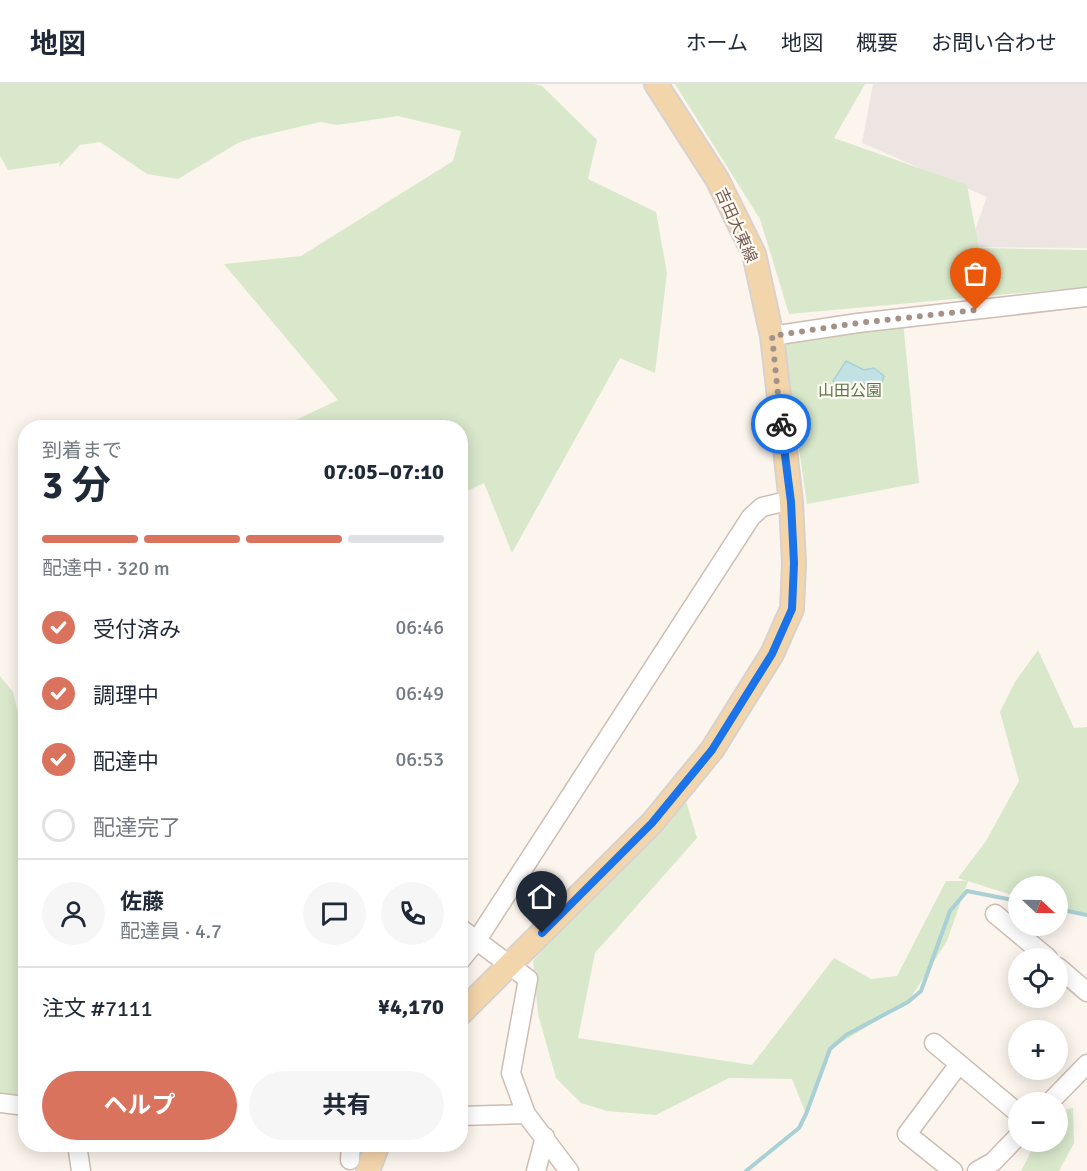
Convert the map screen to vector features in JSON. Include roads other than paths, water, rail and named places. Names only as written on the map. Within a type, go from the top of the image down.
[{"type":"main road","name":"吉田大東線","points":[[468,1006],[652,823],[712,750],[772,654],[792,609],[794,563],[791,500],[772,336],[754,254],[717,179],[656,84]]},
{"type":"street","points":[[772,336],[858,323],[1087,297]]},
{"type":"street","points":[[468,951],[752,517],[762,507],[791,500]]},
{"type":"street","points":[[994,914],[1036,948]]},
{"type":"street","points":[[468,934],[528,979],[511,1072],[526,1114],[569,1171]]},
{"type":"street","points":[[1068,976],[1087,992]]},
{"type":"street","points":[[934,1043],[1008,1105]]},
{"type":"street","points":[[953,1171],[908,1134],[959,1064]]},
{"type":"street","points":[[1060,1092],[1087,1064]]},
{"type":"street","points":[[0,1103],[18,1105]]},
{"type":"street","points":[[468,1116],[526,1114]]},
{"type":"street","points":[[536,1171],[545,1137]]},
{"type":"street","points":[[977,1171],[993,1162],[1008,1146]]},
{"type":"street","points":[[78,1152],[81,1171]]},
{"type":"water","points":[[846,361],[864,370],[874,368],[884,376],[881,387],[864,384],[839,390],[833,381]]},
{"type":"waterway","points":[[746,1171],[799,1128],[830,1049],[846,1035],[908,1002],[921,991],[950,911],[967,891],[1008,899]]},
{"type":"waterway","points":[[1068,911],[1087,915]]},
{"type":"park label","name":"山田公園","points":[[850,390]]}]
